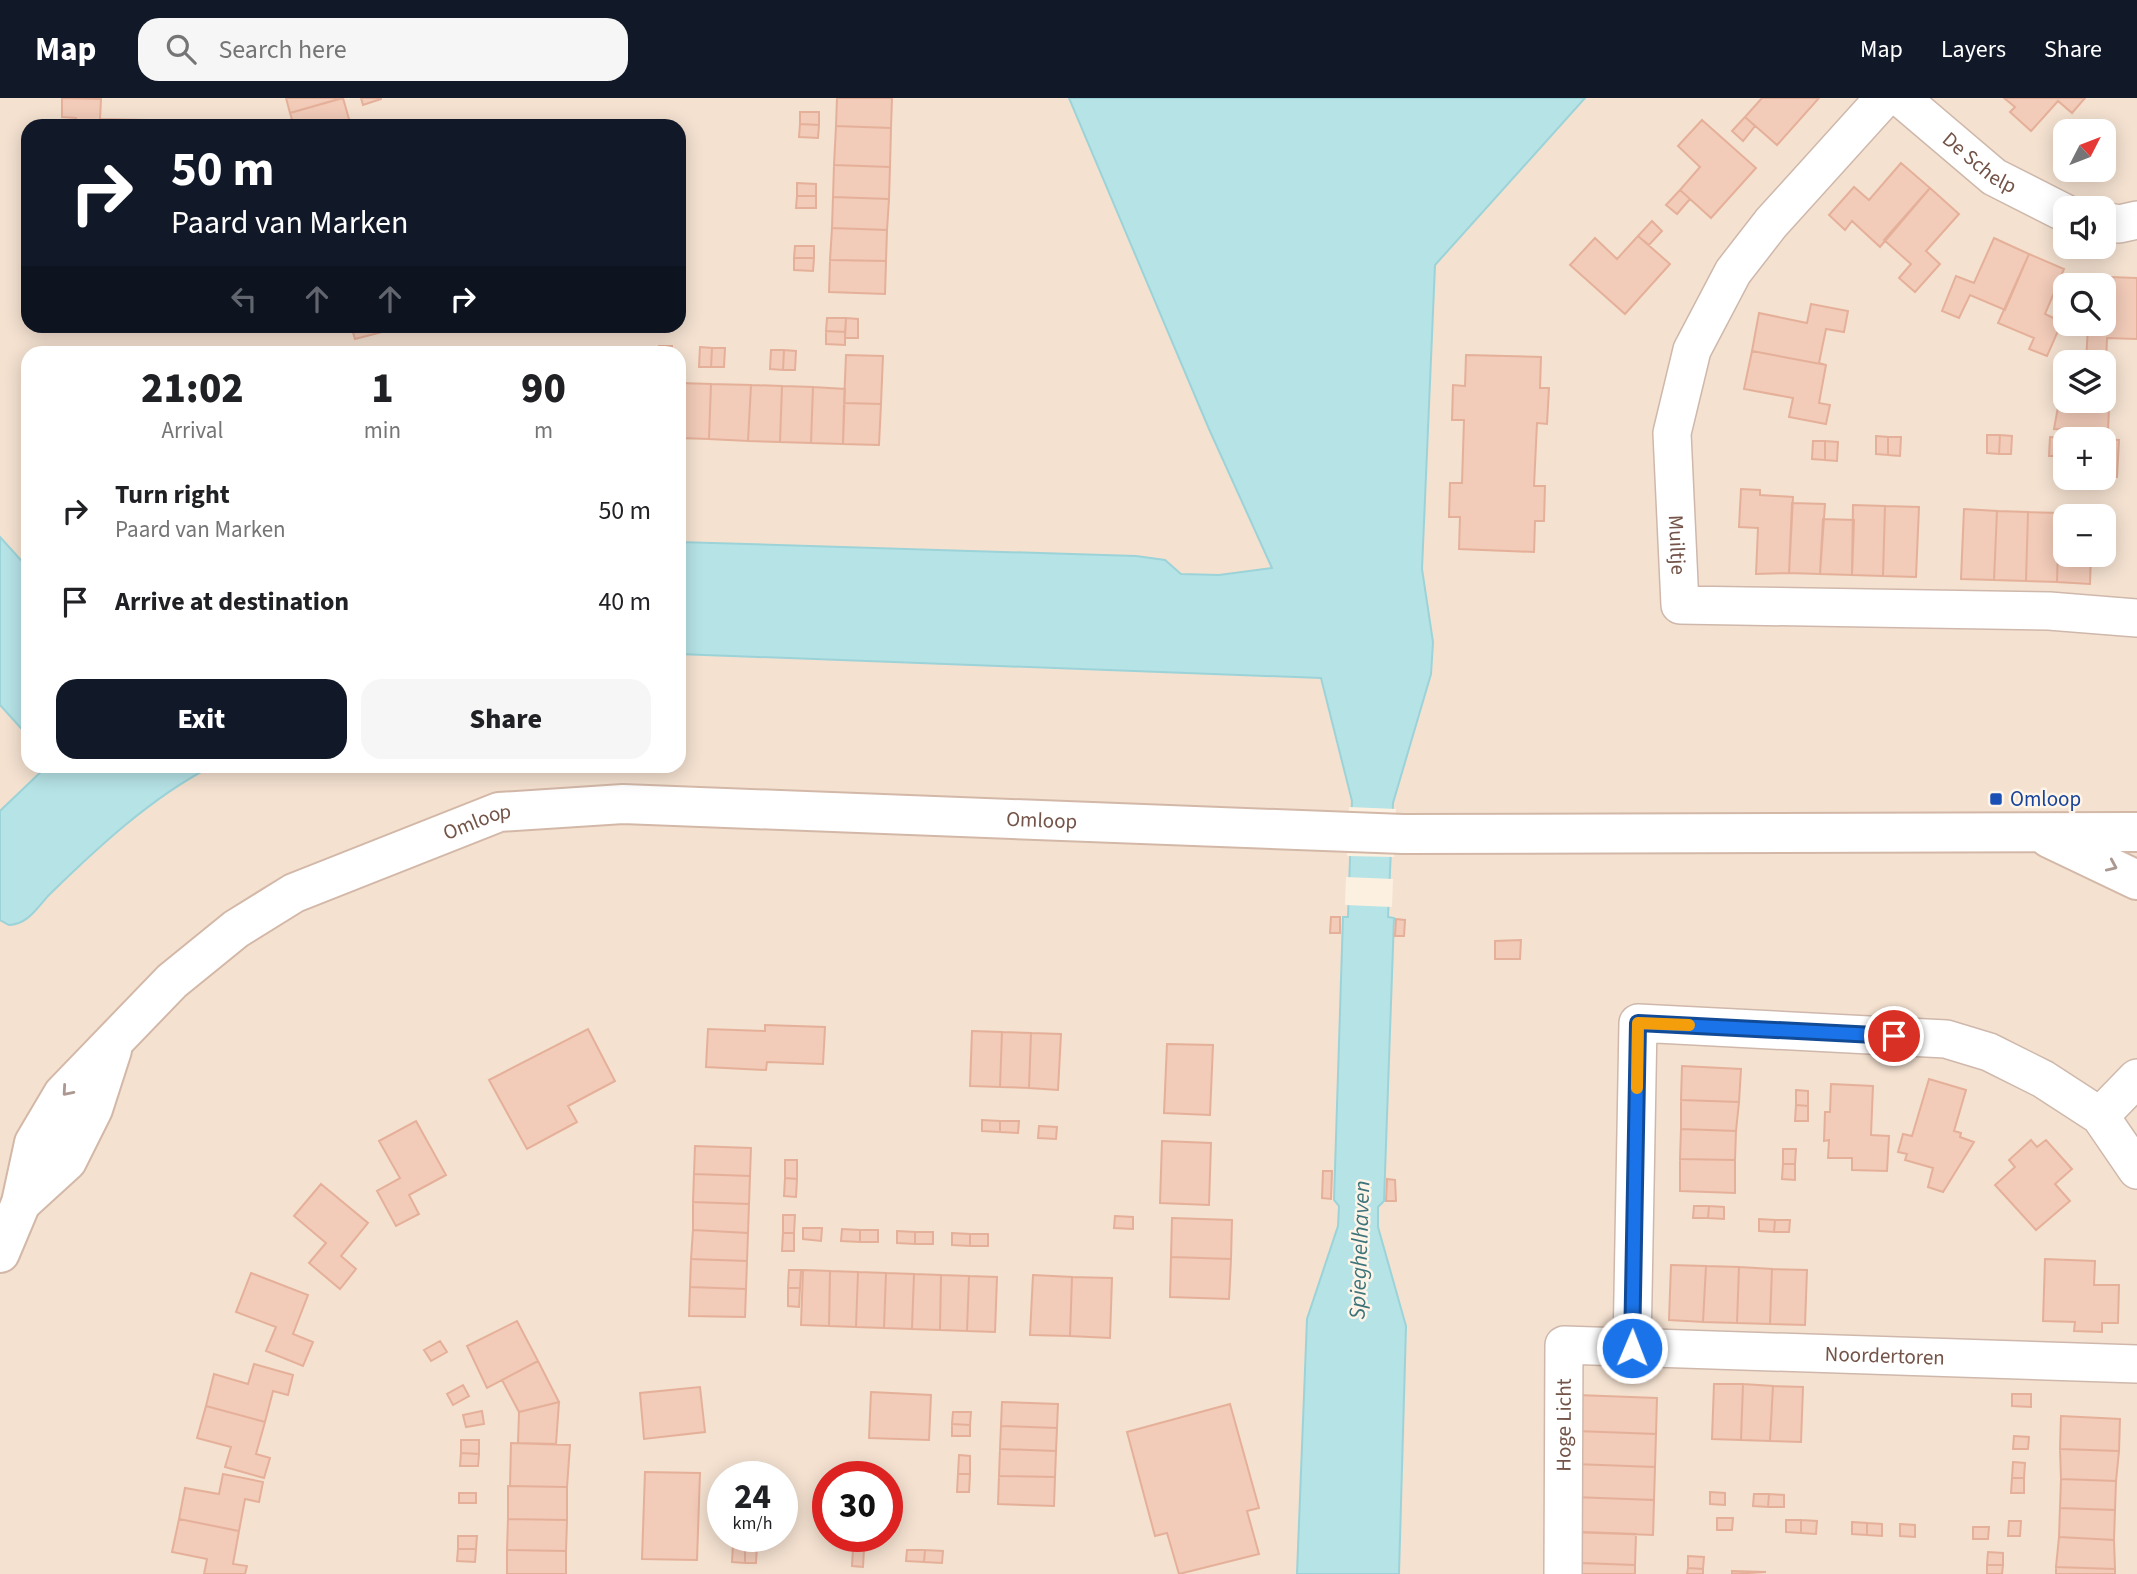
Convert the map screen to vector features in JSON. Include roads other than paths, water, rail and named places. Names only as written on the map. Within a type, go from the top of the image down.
[{"type":"main road","name":"Omloop","points":[[0,1253],[21,1203],[67,1161],[93,1109],[115,1041],[172,981],[236,929],[294,893],[499,812],[623,804],[1403,834],[2137,832]]},
{"type":"main road","name":"Omloop","points":[[2041,834],[2137,880]]},
{"type":"street","name":"Muiltje","points":[[1884,98],[1771,223],[1740,262],[1692,350],[1672,433],[1680,605],[2049,611],[2137,618]]},
{"type":"street","name":"De Schelp","points":[[1901,98],[1994,177],[2053,207]]},
{"type":"street","points":[[2116,223],[2137,220]]},
{"type":"street","points":[[1632,1348],[1638,1023],[1946,1039],[1989,1052],[2043,1079],[2100,1116],[2137,1170]]},
{"type":"street","points":[[2100,1116],[2137,1078]]},
{"type":"street","name":"Hoge Licht","points":[[1563,1574],[1564,1345],[1632,1348]]},
{"type":"street","name":"Noordertoren","points":[[1632,1348],[2137,1364]]},
{"type":"water","name":"Spieghelhaven","points":[[1069,98],[1585,98],[1435,265],[1422,569],[1433,642],[1431,674],[1393,803],[1388,917],[1394,918],[1384,1201],[1378,1207],[1378,1227],[1406,1326],[1399,1574],[1297,1574],[1307,1319],[1338,1226],[1339,1206],[1334,1200],[1343,917],[1348,917],[1352,801],[1321,678],[686,654],[686,542],[1136,556],[1165,560],[1181,574],[1219,575],[1272,568],[1209,429]]},
{"type":"water","points":[[0,537],[21,560],[21,728],[0,705]]},
{"type":"water","points":[[40,773],[199,773],[126,824],[22,922],[9,925],[0,920],[0,811]]},
{"type":"place","name":"Omloop","points":[[1996,799]]}]
